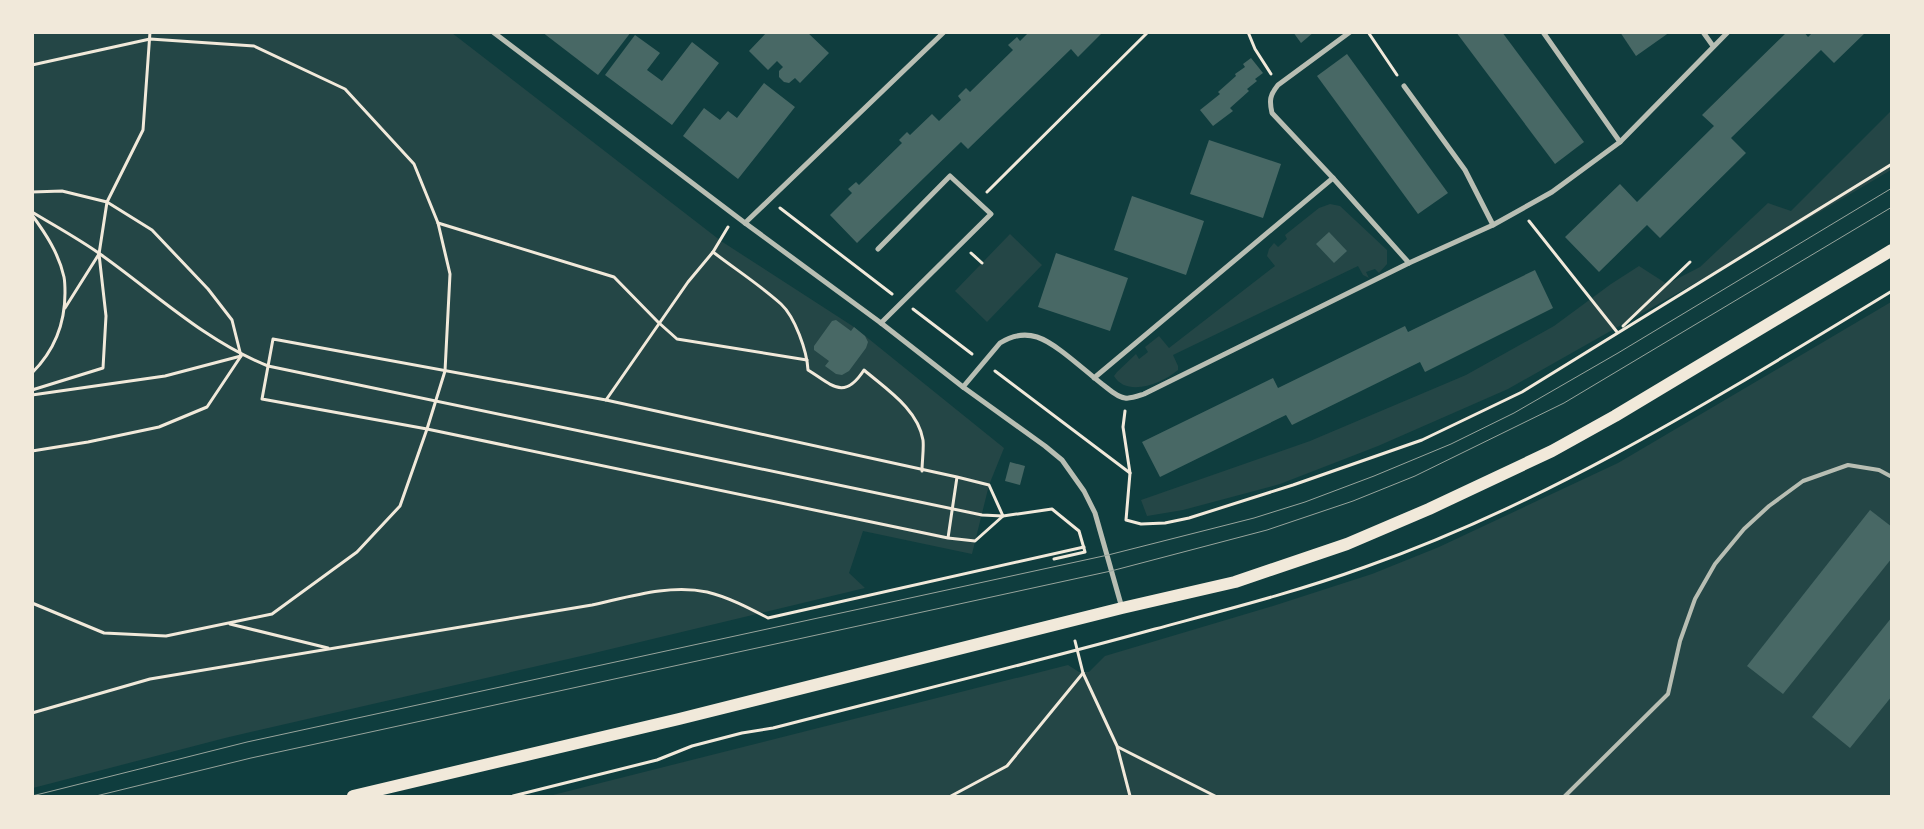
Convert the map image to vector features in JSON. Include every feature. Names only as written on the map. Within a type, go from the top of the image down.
[{"type":"main road","points":[[353,796],[679,719],[1122,608],[1235,582],[1347,544],[1490,481],[1552,451],[1615,416],[1892,250]]},
{"type":"street","points":[[493,32],[1062,460],[1078,482],[1095,513],[1122,608]]},
{"type":"street","points":[[745,223],[944,32]]},
{"type":"street","points":[[1350,32],[1278,84],[1271,94],[1272,113],[1409,263]]},
{"type":"street","points":[[1543,32],[1620,142]]},
{"type":"street","points":[[1703,32],[1713,46]]},
{"type":"street","points":[[963,387],[1000,343],[1018,336],[1027,335],[1048,342],[1116,394],[1126,398],[1144,394],[1409,263],[1493,225],[1552,192],[1620,142],[1728,32]]},
{"type":"street","points":[[1404,86],[1465,170],[1493,225]]},
{"type":"street","points":[[878,249],[950,176],[991,214],[881,323]]},
{"type":"street","points":[[1094,378],[1333,178]]},
{"type":"lane","points":[[1565,796],[1668,694],[1680,641],[1695,599],[1715,564],[1744,529],[1769,506],[1803,481],[1848,466],[1879,470],[1892,476]]},
{"type":"path","points":[[32,390],[103,368],[106,316],[100,254],[107,202],[143,130],[150,32]]},
{"type":"path","points":[[998,180],[1148,32]]},
{"type":"path","points":[[1248,32],[1255,49],[1278,84]]},
{"type":"path","points":[[1368,32],[1404,86]]},
{"type":"path","points":[[32,65],[150,38],[254,46],[345,89],[414,164],[438,223],[450,274],[445,371],[427,429],[400,506],[357,552],[272,614],[166,636],[104,633],[32,603]]},
{"type":"path","points":[[1126,398],[1122,428],[1130,474],[1126,520],[1141,524],[1165,523],[1189,518],[1293,485],[1422,440],[1522,392],[1892,164]]},
{"type":"path","points":[[32,192],[62,191],[107,202],[152,230],[208,289],[232,320],[241,356],[206,407],[160,427],[32,451]]},
{"type":"path","points":[[769,200],[1130,474]]},
{"type":"path","points":[[1521,210],[1617,332]]},
{"type":"path","points":[[32,213],[100,254],[199,329],[241,356],[268,366],[982,515],[1003,516],[1052,509],[1079,531],[1085,552],[1054,559]]},
{"type":"path","points":[[32,213],[47,235],[65,278],[65,308],[56,340],[45,360],[32,373]]},
{"type":"path","points":[[606,400],[658,322],[721,241],[734,214]]},
{"type":"path","points":[[438,223],[614,277],[677,339],[807,360]]},
{"type":"path","points":[[713,252],[782,305],[802,340],[808,370],[836,388],[848,388],[856,382],[864,370],[904,404],[919,425],[923,441],[922,471]]},
{"type":"path","points":[[65,308],[100,254]]},
{"type":"path","points":[[1617,332],[1690,262]]},
{"type":"path","points":[[273,339],[606,400],[922,471],[957,477],[989,485],[1003,516],[975,541],[948,538],[427,429],[262,399],[273,339]]},
{"type":"path","points":[[32,394],[165,376],[241,356]]},
{"type":"path","points":[[948,538],[957,477]]},
{"type":"path","points":[[32,713],[150,679],[654,592],[684,589],[708,592],[741,604],[768,618],[1084,547]]},
{"type":"path","points":[[227,623],[331,649]]},
{"type":"path","points":[[1075,641],[1083,673],[1117,746],[1130,796]]},
{"type":"path","points":[[513,796],[657,760],[692,746],[742,733],[782,726],[1077,650]]},
{"type":"path","points":[[951,796],[1007,766],[1083,673]]},
{"type":"path","points":[[1117,746],[1215,796]]},
{"type":"shaded area","points":[[33,33],[452,33],[721,241],[854,327],[1004,448],[989,485],[972,554],[863,531],[849,573],[865,588],[590,654],[225,738],[33,788]]},
{"type":"shaded area","points":[[1891,111],[1891,170],[1508,389],[1378,446],[1280,484],[1183,510],[1147,516],[1141,500],[1310,441],[1466,375],[1554,326],[1639,266],[1667,284],[1700,267],[1768,203],[1791,211]]},
{"type":"shaded area","points":[[1330,204],[1340,206],[1387,250],[1387,264],[1379,273],[1375,269],[1366,272],[1369,278],[1363,275],[1358,266],[1173,355],[1178,370],[1164,380],[1136,387],[1120,383],[1114,376],[1136,354],[1139,359],[1148,352],[1145,347],[1159,336],[1169,348],[1275,266],[1267,256],[1269,249],[1274,243],[1278,247],[1287,239],[1285,235],[1319,208]]},
{"type":"shaded area","points":[[1010,234],[1042,265],[987,322],[955,291]]},
{"type":"shaded area","points":[[1891,302],[1891,796],[549,796],[1068,665],[1079,672],[1089,672],[1105,656],[1273,606],[1372,574],[1439,547],[1618,463]]},
{"type":"building","points":[[542,32],[631,32],[598,75]]},
{"type":"building","points":[[767,32],[807,32],[829,53],[800,83],[795,78],[789,83],[784,82],[779,77],[779,71],[783,67],[777,61],[768,70],[749,51]]},
{"type":"building","points":[[1029,32],[1103,32],[1078,57],[1071,49],[968,149],[961,142],[857,243],[830,215],[852,193],[848,189],[856,182],[859,185],[902,143],[899,140],[907,132],[910,135],[932,114],[939,121],[961,100],[958,96],[966,88],[970,92],[1013,50],[1008,45],[1017,37],[1020,41]]},
{"type":"building","points":[[1293,32],[1314,32],[1301,43]]},
{"type":"building","points":[[1456,32],[1502,32],[1584,142],[1555,164]]},
{"type":"building","points":[[1620,32],[1670,32],[1636,56]]},
{"type":"building","points":[[1787,32],[1804,32],[1808,37],[1813,32],[1866,32],[1834,63],[1821,50],[1731,138],[1746,153],[1660,238],[1647,225],[1599,272],[1565,237],[1620,184],[1637,202],[1714,126],[1702,115]]},
{"type":"building","points":[[635,35],[660,53],[647,70],[662,81],[692,42],[719,63],[672,125],[605,75]]},
{"type":"building","points":[[1347,54],[1448,193],[1418,214],[1317,76]]},
{"type":"building","points":[[1251,58],[1263,73],[1247,89],[1249,91],[1230,108],[1233,111],[1213,126],[1200,110],[1220,94],[1218,92],[1236,76],[1235,74],[1245,67],[1243,64]]},
{"type":"building","points":[[764,83],[795,107],[738,179],[683,136],[704,108],[720,120],[728,111],[737,118]]},
{"type":"building","points":[[1209,140],[1281,164],[1263,218],[1190,194]]},
{"type":"building","points":[[1132,196],[1204,221],[1186,275],[1114,250]]},
{"type":"building","points":[[1329,232],[1347,251],[1334,263],[1316,244]]},
{"type":"building","points":[[1056,253],[1128,278],[1110,331],[1038,307]]},
{"type":"building","points":[[1535,270],[1553,308],[1425,372],[1420,362],[1292,425],[1286,415],[1160,477],[1142,442],[1273,378],[1278,388],[1405,326],[1408,332]]},
{"type":"building","points":[[836,320],[851,331],[854,327],[865,336],[868,342],[866,348],[849,371],[842,375],[836,374],[825,366],[829,361],[814,350],[814,346],[832,321]]},
{"type":"building","points":[[1010,462],[1025,466],[1020,485],[1005,481]]},
{"type":"building","points":[[1870,510],[1892,527],[1892,558],[1783,694],[1747,666]]},
{"type":"building","points":[[1892,617],[1892,696],[1850,748],[1812,717]]},
{"type":"tram line","points":[[32,796],[247,742],[1108,555],[1254,518],[1305,502],[1451,444],[1514,413],[1618,353],[1892,188]]},
{"type":"tram line","points":[[96,796],[251,758],[1111,571],[1267,530],[1353,501],[1415,476],[1564,403],[1892,207]]}]
